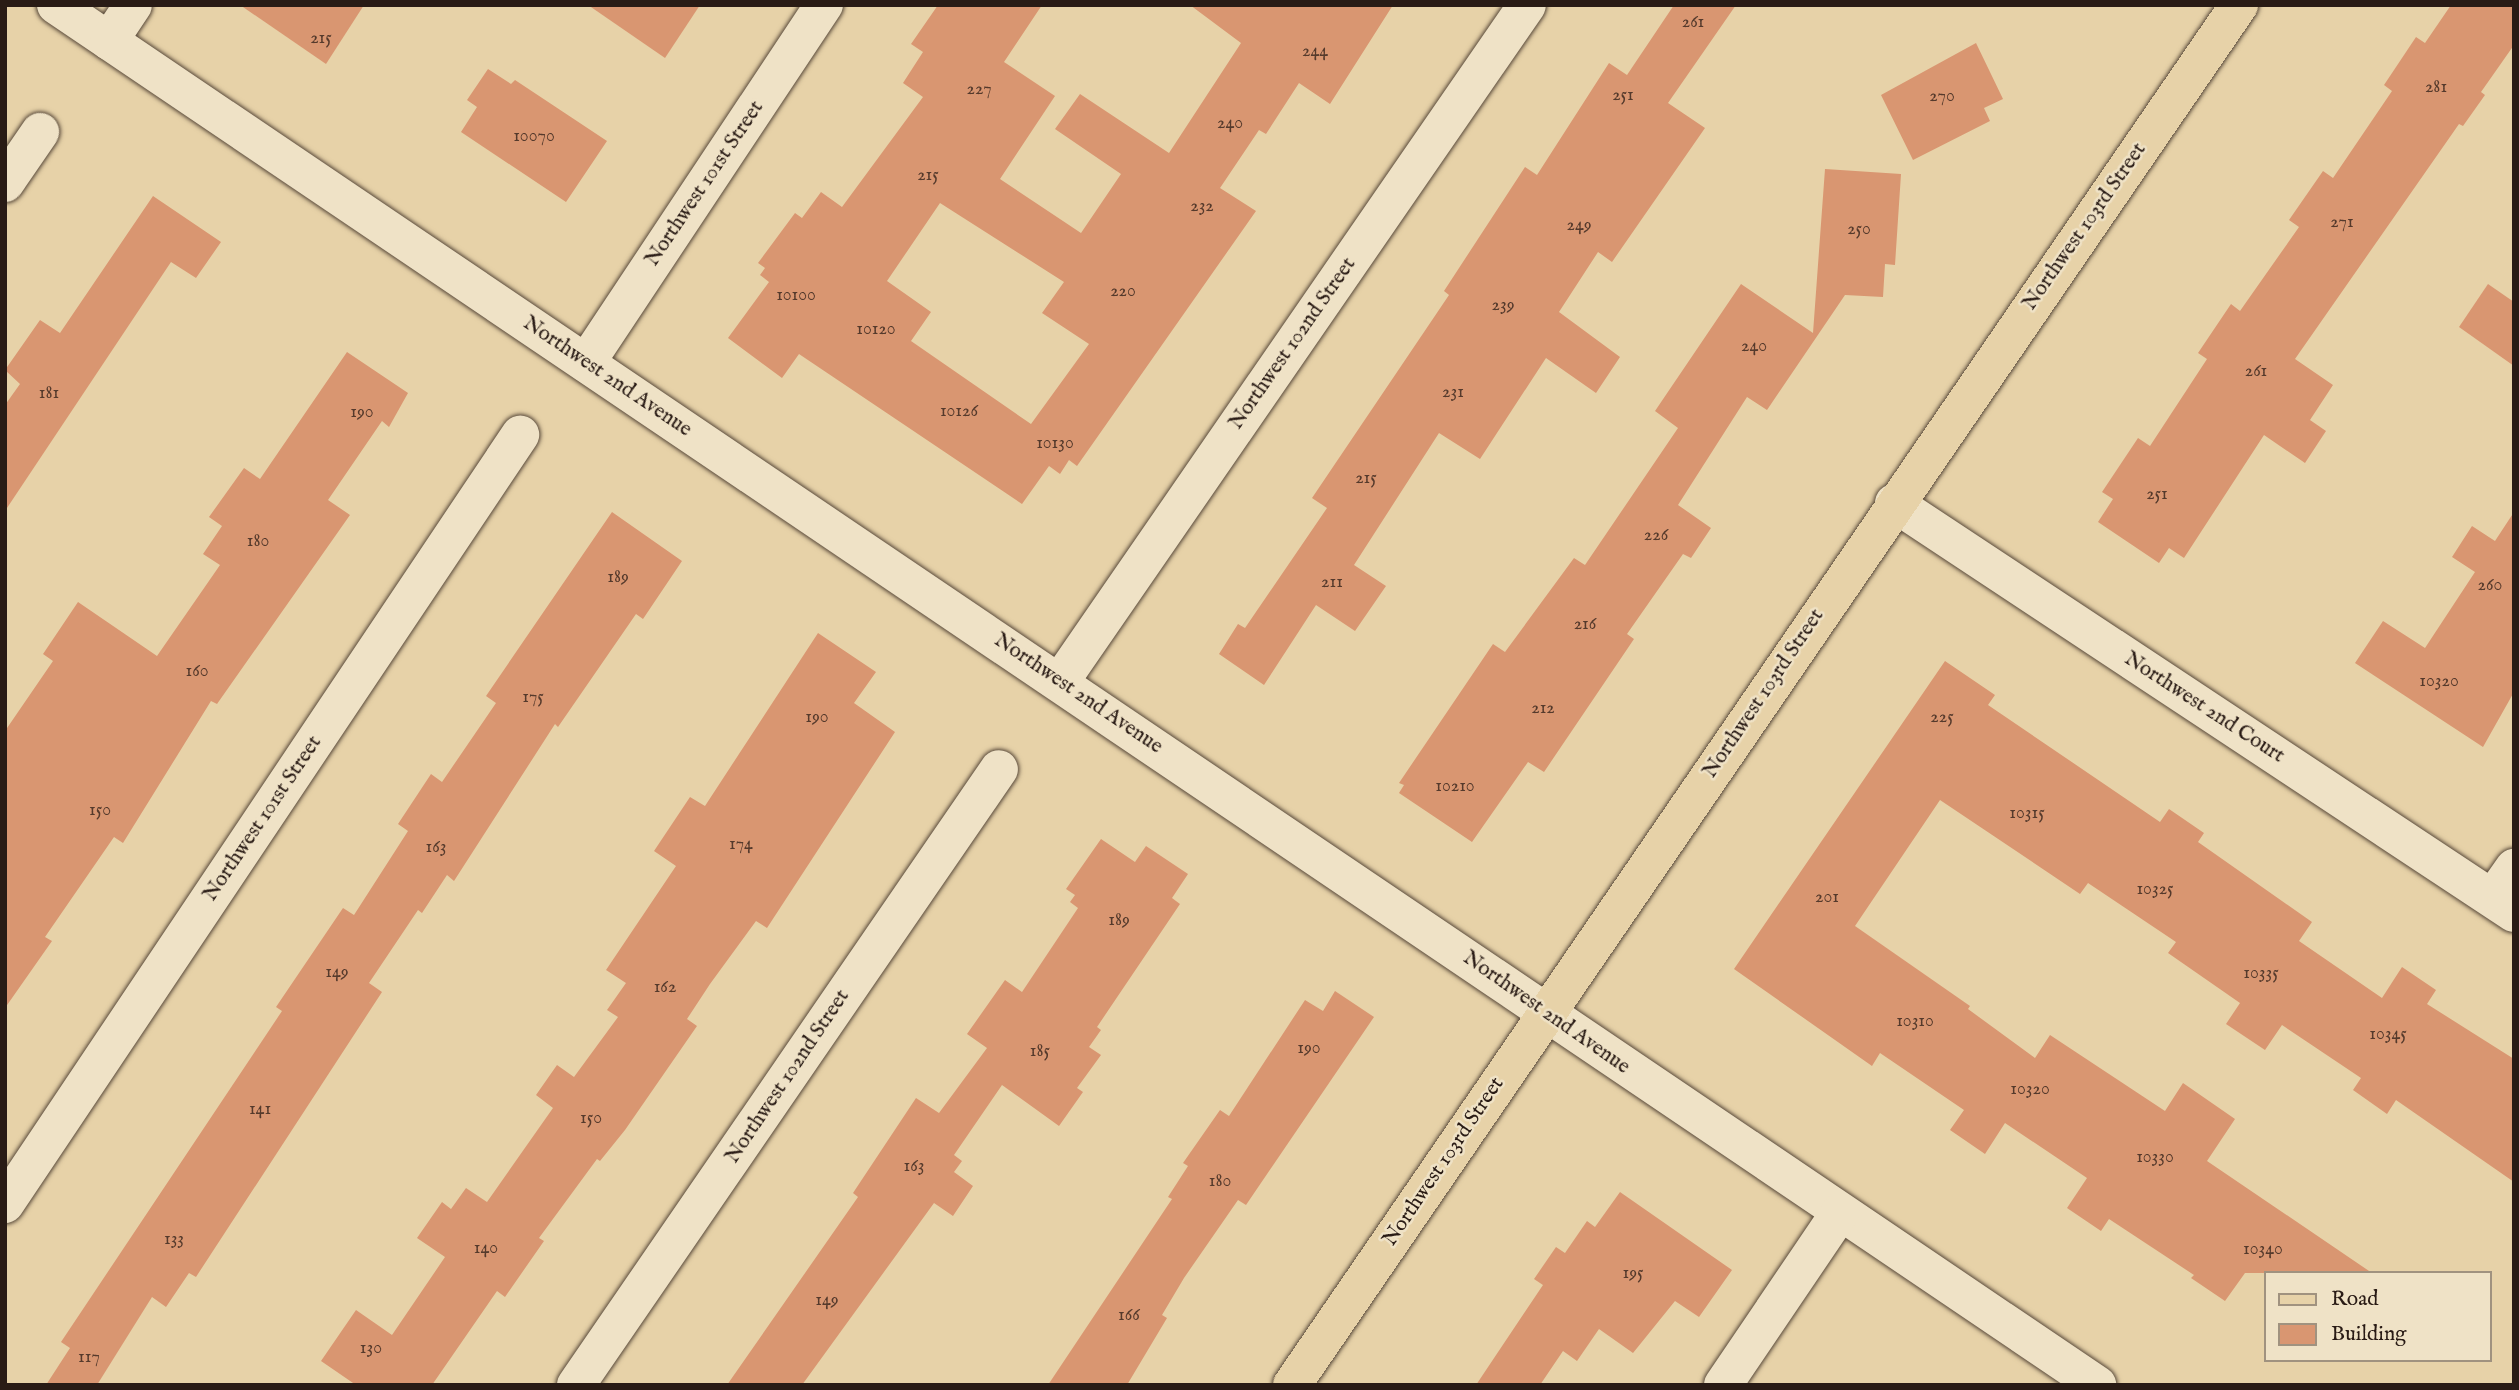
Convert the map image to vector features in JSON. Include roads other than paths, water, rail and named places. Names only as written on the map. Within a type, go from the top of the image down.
[{"type":"main road","name":"Northwest 103rd Street","points":[[1292,1385],[1894,503],[2239,5]]},
{"type":"street","name":"Northwest 2nd Avenue","points":[[56,5],[2097,1385]]},
{"type":"street","points":[[109,41],[133,5]]},
{"type":"street","name":"Northwest 101st Street","points":[[586,363],[824,5]]},
{"type":"street","name":"Northwest 102nd Street","points":[[1060,682],[1527,5]]},
{"type":"street","points":[[5,183],[40,132]]},
{"type":"street","name":"Northwest 101st Street","points":[[5,1204],[520,435]]},
{"type":"street","name":"Northwest 2nd Court","points":[[1894,503],[2507,893]]},
{"type":"street","name":"Northwest 102nd Street","points":[[576,1385],[999,769]]},
{"type":"street","points":[[1723,1385],[1840,1212]]}]
